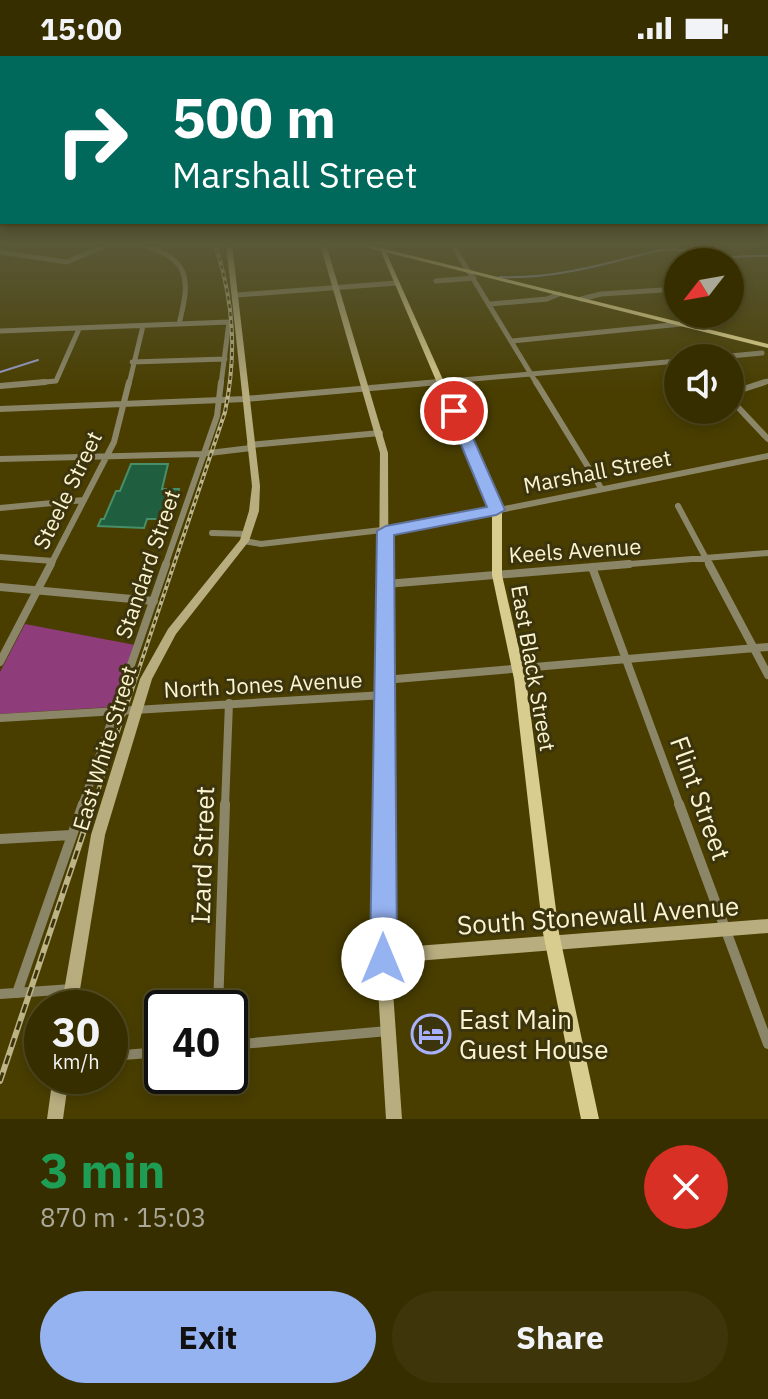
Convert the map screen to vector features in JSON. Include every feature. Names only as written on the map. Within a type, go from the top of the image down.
[{"type":"highway","points":[[559,294],[664,320]]},
{"type":"highway","points":[[694,328],[765,350]]},
{"type":"main road","name":"East Black Street","points":[[402,294],[496,510],[497,575],[518,669],[553,943],[590,1119]]},
{"type":"street","points":[[0,331],[179,324],[185,294]]},
{"type":"street","points":[[237,295],[257,294]]},
{"type":"street","points":[[337,294],[384,453],[383,956],[394,1119]]},
{"type":"street","points":[[484,294],[601,488]]},
{"type":"street","points":[[490,304],[547,299],[559,294]]},
{"type":"street","points":[[581,299],[607,294]]},
{"type":"street","name":"East White Street","points":[[72,989],[98,835],[136,709],[158,654],[246,537],[255,498],[237,295]]},
{"type":"street","name":"Standard Street","points":[[17,993],[205,453],[220,400],[229,322],[179,324]]},
{"type":"street","name":"Steele Street","points":[[0,662],[114,442],[143,326]]},
{"type":"street","points":[[512,341],[664,326]]},
{"type":"street","points":[[0,386],[56,381],[79,329]]},
{"type":"street","points":[[744,353],[765,350]]},
{"type":"street","points":[[132,362],[225,359]]},
{"type":"street","points":[[0,409],[245,399],[664,362]]},
{"type":"street","points":[[768,381],[731,393],[734,403],[768,439]]},
{"type":"street","points":[[0,459],[205,453],[380,433]]},
{"type":"street","name":"Marshall Street","points":[[212,533],[246,537],[261,544],[386,531],[768,456]]},
{"type":"street","points":[[0,508],[84,500]]},
{"type":"street","points":[[678,506],[768,675]]},
{"type":"street","name":"Keels Avenue","points":[[386,584],[768,553]]},
{"type":"street","points":[[0,557],[53,561]]},
{"type":"street","name":"Flint Street","points":[[592,567],[768,1044]]},
{"type":"street","points":[[0,587],[154,601]]},
{"type":"street","points":[[384,680],[768,647]]},
{"type":"street","name":"North Jones Avenue","points":[[0,718],[384,695]]},
{"type":"street","name":"Izard Street","points":[[219,990],[229,703]]},
{"type":"street","points":[[0,839],[71,835]]},
{"type":"street","name":"South Stonewall Avenue","points":[[383,956],[768,926]]},
{"type":"street","points":[[0,994],[72,989]]},
{"type":"street","points":[[248,1043],[388,1031]]},
{"type":"street","points":[[55,1119],[58,1094]]},
{"type":"shaded area","points":[[25,624],[135,645],[111,707],[0,714],[0,672]]},
{"type":"building","points":[[131,464],[168,464],[162,489],[179,489],[176,509],[172,509],[169,519],[147,519],[144,528],[98,526],[116,491],[120,491]]},
{"type":"building","name":"East Main Guest House","points":[[446,1024],[448,1044],[422,1046],[421,1041],[417,1041],[415,1026]]},
{"type":"waterway","points":[[0,372],[38,360]]},
{"type":"railway","points":[[93,806],[225,412],[232,348],[227,294]]},
{"type":"railway","points":[[0,1081],[93,804]]},
{"type":"place","name":"East Main Guest House","points":[[431,1034]]},
{"type":"route","points":[[383,959],[386,531],[496,510],[454,411]]}]
